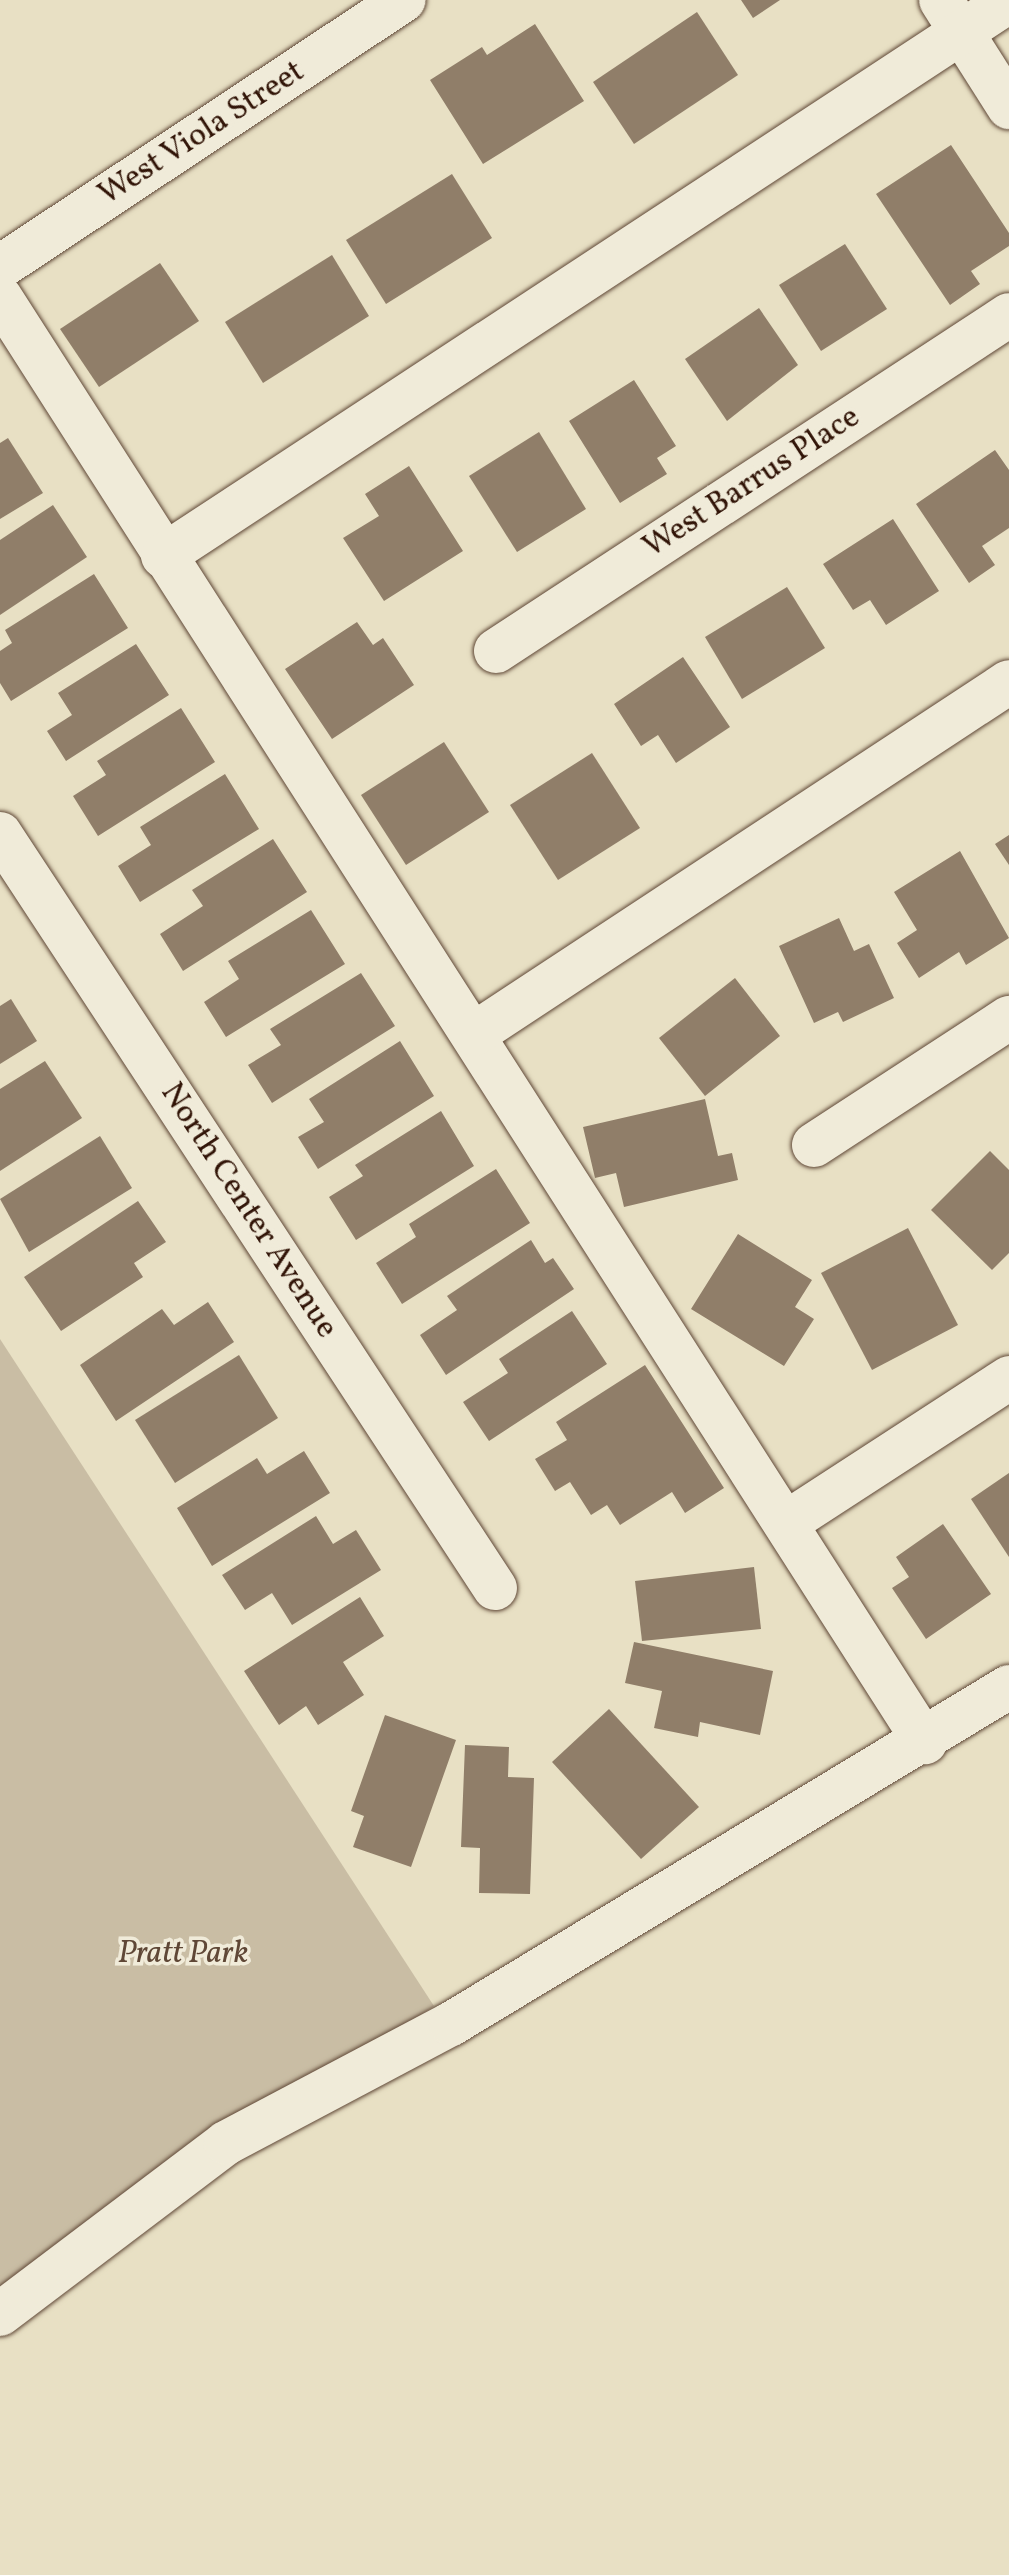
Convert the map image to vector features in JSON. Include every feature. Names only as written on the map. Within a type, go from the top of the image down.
[{"type":"street","name":"West Viola Street","points":[[0,267],[404,0]]},
{"type":"street","points":[[163,556],[951,16],[1009,1]]},
{"type":"street","points":[[951,16],[1009,107]]},
{"type":"street","points":[[0,297],[925,1742]]},
{"type":"street","name":"West Barrus Place","points":[[496,651],[1009,315]]},
{"type":"street","points":[[474,1034],[1009,682]]},
{"type":"street","name":"North Center Avenue","points":[[0,834],[495,1588]]},
{"type":"street","points":[[814,1145],[1009,1018]]},
{"type":"street","points":[[786,1523],[1009,1378]]},
{"type":"street","points":[[0,2314],[226,2143],[451,2024],[925,1742],[1009,1687]]},
{"type":"green space","name":"Pratt Park","points":[[0,1339],[434,2006],[0,2294]]},
{"type":"building","points":[[741,0],[780,0],[753,18]]},
{"type":"building","points":[[697,12],[738,75],[634,144],[593,82]]},
{"type":"building","points":[[535,24],[584,101],[483,164],[430,80],[482,47],[487,55]]},
{"type":"building","points":[[951,145],[1009,233],[1009,246],[971,271],[980,284],[950,305],[876,194]]},
{"type":"building","points":[[452,174],[492,238],[386,304],[346,240]]},
{"type":"building","points":[[845,244],[887,309],[821,351],[779,285]]},
{"type":"building","points":[[332,255],[369,316],[263,383],[225,322]]},
{"type":"building","points":[[160,263],[199,321],[99,387],[60,329]]},
{"type":"building","points":[[759,308],[798,365],[727,421],[685,359]]},
{"type":"building","points":[[634,380],[676,446],[657,458],[667,474],[620,503],[569,421]]},
{"type":"building","points":[[539,432],[586,509],[517,552],[469,476]]},
{"type":"building","points":[[8,438],[43,493],[0,519],[0,443]]},
{"type":"building","points":[[995,450],[1009,470],[1009,528],[982,546],[995,565],[969,583],[916,504]]},
{"type":"building","points":[[409,466],[463,551],[384,601],[343,538],[379,516],[365,494]]},
{"type":"building","points":[[53,505],[87,557],[0,615],[0,540]]},
{"type":"building","points":[[893,519],[939,591],[886,625],[870,600],[853,610],[823,564]]},
{"type":"building","points":[[94,574],[128,628],[11,701],[0,683],[0,651],[12,643],[5,630]]},
{"type":"building","points":[[787,587],[825,648],[742,699],[705,637]]},
{"type":"building","points":[[357,622],[373,645],[383,638],[414,685],[332,739],[285,669]]},
{"type":"building","points":[[136,644],[169,695],[66,761],[47,731],[72,715],[58,693]]},
{"type":"building","points":[[683,657],[730,727],[676,763],[658,735],[641,746],[614,704]]},
{"type":"building","points":[[181,708],[215,762],[98,836],[73,796],[106,775],[97,761]]},
{"type":"building","points":[[444,742],[489,812],[406,865],[361,795]]},
{"type":"building","points":[[592,753],[640,828],[558,880],[510,805]]},
{"type":"building","points":[[225,774],[259,829],[140,902],[118,866],[151,845],[140,827]]},
{"type":"building","points":[[1009,835],[1009,865],[995,844]]},
{"type":"building","points":[[273,839],[307,892],[183,971],[160,934],[203,906],[192,890]]},
{"type":"building","points":[[960,851],[1009,938],[966,965],[959,952],[919,978],[897,943],[917,930],[894,892]]},
{"type":"building","points":[[311,910],[345,964],[226,1037],[204,1002],[239,979],[228,961]]},
{"type":"building","points":[[839,918],[854,951],[869,944],[894,998],[843,1022],[838,1012],[814,1023],[779,946]]},
{"type":"building","points":[[361,973],[395,1026],[272,1103],[248,1065],[281,1045],[270,1029]]},
{"type":"building","points":[[735,978],[780,1036],[705,1096],[659,1038]]},
{"type":"building","points":[[11,999],[37,1041],[0,1064],[0,1006]]},
{"type":"building","points":[[400,1041],[434,1096],[318,1169],[298,1137],[324,1122],[309,1099]]},
{"type":"building","points":[[45,1061],[82,1118],[0,1171],[0,1089]]},
{"type":"building","points":[[705,1099],[718,1156],[732,1153],[738,1180],[624,1207],[616,1173],[595,1178],[583,1127]]},
{"type":"building","points":[[441,1111],[474,1166],[356,1240],[329,1197],[363,1176],[355,1165]]},
{"type":"building","points":[[100,1136],[132,1188],[29,1252],[0,1199]]},
{"type":"building","points":[[990,1151],[1009,1170],[1009,1253],[992,1270],[931,1210]]},
{"type":"building","points":[[496,1169],[530,1223],[402,1304],[376,1263],[416,1237],[409,1224]]},
{"type":"building","points":[[138,1201],[166,1242],[134,1263],[143,1277],[61,1331],[24,1277]]},
{"type":"building","points":[[908,1228],[958,1325],[872,1370],[821,1273]]},
{"type":"building","points":[[738,1234],[812,1280],[795,1307],[814,1319],[784,1366],[691,1309]]},
{"type":"building","points":[[531,1240],[545,1263],[553,1258],[574,1289],[446,1375],[420,1335],[457,1310],[447,1296]]},
{"type":"building","points":[[208,1302],[234,1342],[116,1421],[80,1365],[162,1309],[174,1325]]},
{"type":"building","points":[[572,1311],[607,1364],[489,1441],[463,1402],[508,1373],[499,1359]]},
{"type":"building","points":[[239,1355],[278,1418],[175,1483],[135,1420]]},
{"type":"building","points":[[645,1365],[724,1488],[685,1513],[672,1492],[620,1525],[607,1505],[591,1515],[570,1482],[555,1491],[535,1459],[567,1440],[556,1422]]},
{"type":"building","points":[[304,1451],[330,1493],[212,1566],[177,1508],[257,1458],[267,1474]]},
{"type":"building","points":[[1009,1473],[1009,1557],[971,1499]]},
{"type":"building","points":[[316,1516],[333,1544],[356,1530],[381,1570],[292,1625],[272,1593],[245,1610],[222,1575]]},
{"type":"building","points":[[943,1524],[991,1594],[926,1639],[892,1588],[909,1577],[896,1557]]},
{"type":"building","points":[[754,1567],[761,1629],[642,1641],[635,1581]]},
{"type":"building","points":[[360,1597],[384,1636],[343,1662],[364,1695],[318,1725],[306,1706],[279,1725],[244,1671]]},
{"type":"building","points":[[634,1642],[773,1671],[760,1735],[700,1722],[698,1737],[654,1728],[662,1691],[625,1683]]},
{"type":"building","points":[[609,1709],[699,1807],[641,1859],[552,1762]]},
{"type":"building","points":[[385,1715],[456,1740],[411,1867],[353,1847],[364,1816],[351,1811]]},
{"type":"building","points":[[465,1745],[509,1747],[508,1777],[534,1778],[530,1894],[479,1893],[480,1848],[461,1847]]}]
